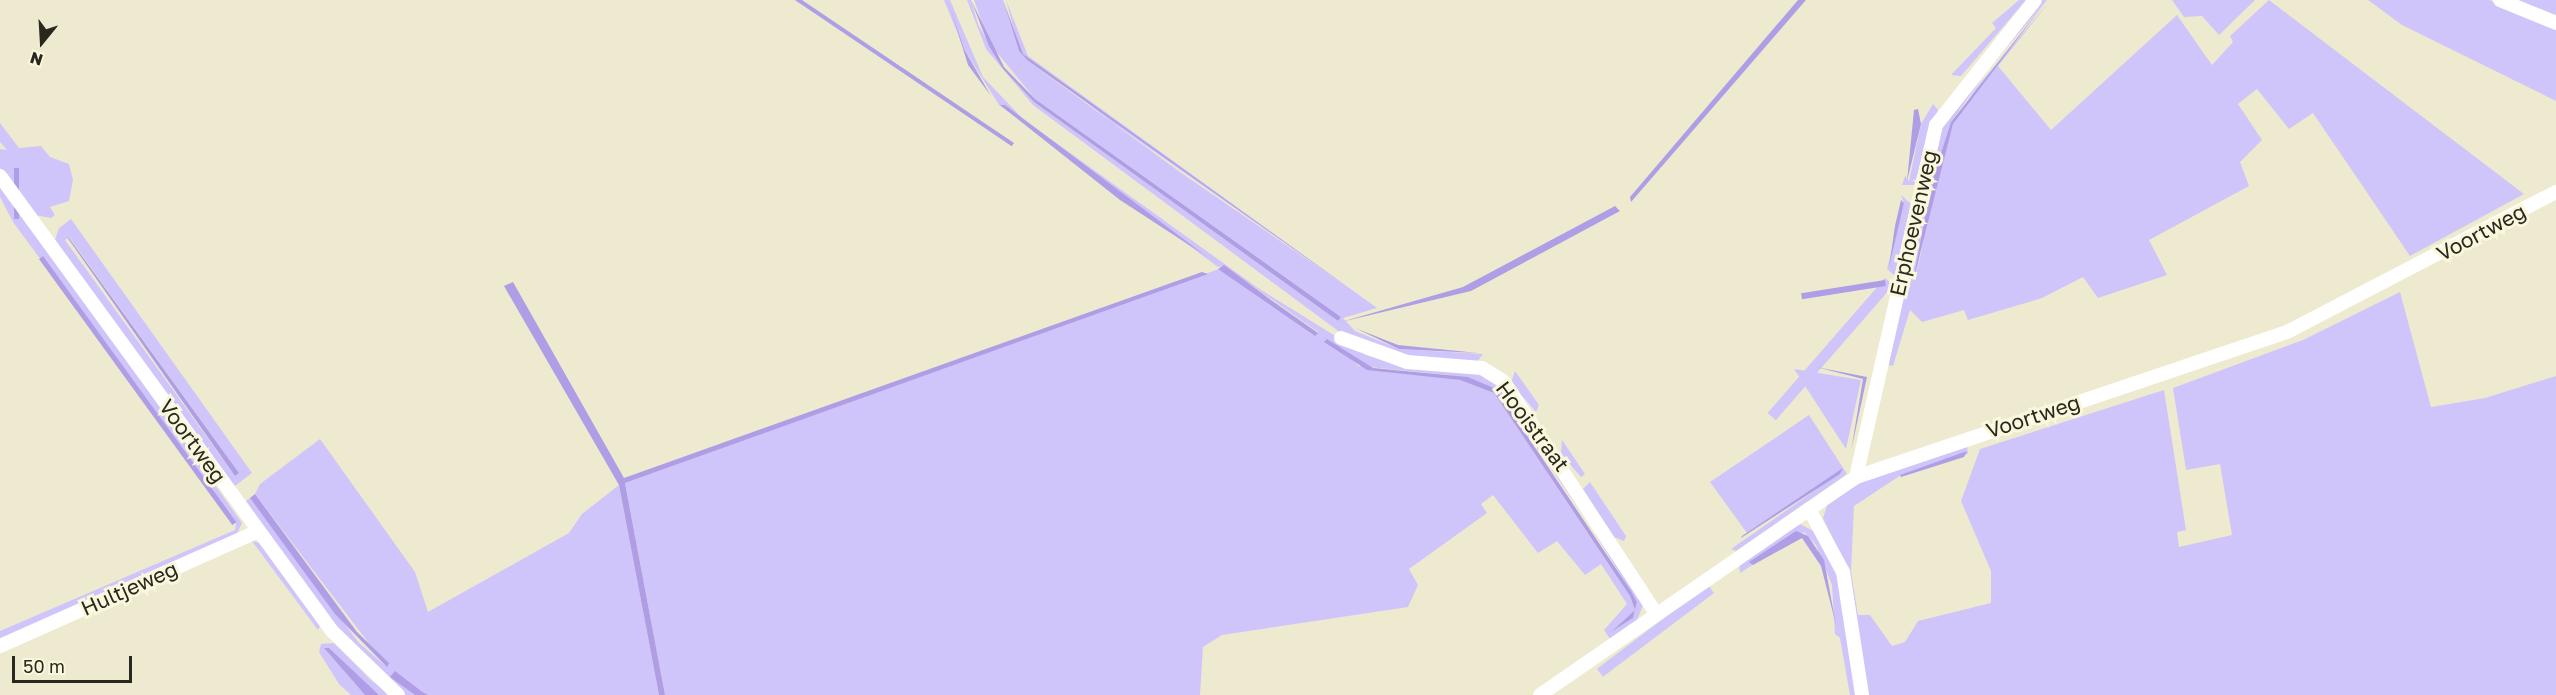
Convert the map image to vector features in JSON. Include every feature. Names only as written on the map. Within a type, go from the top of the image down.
[{"type":"street","name":"Erphoevenweg","points":[[1856,477],[1936,125],[2035,0]]},
{"type":"street","points":[[2500,0],[2556,22]]},
{"type":"street","name":"Voortweg","points":[[0,176],[332,632],[398,695]]},
{"type":"street","name":"Voortweg","points":[[1540,695],[1856,477],[2287,332],[2556,192]]},
{"type":"street","name":"Hooistraat","points":[[1341,338],[1407,362],[1482,368],[1504,382],[1656,613]]},
{"type":"street","points":[[1809,509],[1843,572],[1862,695]]},
{"type":"street","name":"Hultjeweg","points":[[0,646],[258,531]]},
{"type":"shaded area","points":[[795,0],[802,0],[1014,143],[1012,146]]},
{"type":"shaded area","points":[[944,0],[950,0],[983,77],[1023,119],[1258,288],[1366,355],[1395,364],[1472,369],[1501,384],[1643,605],[1637,620],[1610,639],[1604,630],[1627,604],[1601,564],[1585,575],[1557,541],[1538,553],[1493,495],[1481,504],[1487,513],[1409,569],[1418,585],[1408,607],[1222,635],[1203,647],[1200,695],[665,695],[625,483],[1219,269],[1315,336],[1318,332],[1224,266],[1218,267],[999,105],[964,49]],"holes":[[[1327,339],[1369,367],[1449,375],[1496,389],[1590,525],[1637,602],[1635,610],[1630,596],[1494,393],[1460,380],[1359,366]],[[1635,610],[1633,618],[1611,632]]]},
{"type":"shaded area","points":[[967,0],[971,0],[978,24],[1003,69],[1034,102],[1338,321],[1341,317],[1035,99],[990,44],[974,0],[1003,0],[1019,51],[1027,60],[1180,172],[1350,289],[1112,122],[1023,54],[1018,45],[1006,0],[1028,56],[1377,308],[1343,318],[1355,331],[1399,349],[1483,354],[1477,362],[1409,359],[1341,333],[1033,105],[986,49]]},
{"type":"shaded area","points":[[971,0],[1004,67],[1035,99],[1341,317],[1338,321],[1034,102],[1003,69],[989,46]]},
{"type":"shaded area","points":[[1003,0],[1023,54],[1350,289],[1027,60],[1019,51]]},
{"type":"shaded area","points":[[1798,0],[1806,0],[1631,202],[1630,197]]},
{"type":"shaded area","points":[[2019,0],[2026,0],[1961,76],[1951,75],[1996,28],[1992,23]]},
{"type":"shaded area","points":[[2041,0],[2047,0],[1990,67],[1951,122],[1932,181],[1917,273],[1935,178],[1953,124],[1976,88],[2051,0],[1998,66],[2051,130],[2177,15],[2212,65],[2233,42],[2230,36],[2269,0],[2524,194],[2410,256],[2313,113],[2289,129],[2257,89],[2238,104],[2262,140],[2240,162],[2249,186],[2149,240],[2167,275],[2098,298],[2083,277],[2042,298],[1968,320],[1964,310],[1922,322],[1910,310],[1893,366],[1888,365],[1941,129]]},
{"type":"shaded area","points":[[2047,0],[1953,124],[1913,281],[1932,181],[1951,122]]},
{"type":"shaded area","points":[[2172,0],[2255,0],[2219,35],[2202,16],[2184,17]]},
{"type":"shaded area","points":[[2368,0],[2489,0],[2556,27],[2556,101],[2402,25]]},
{"type":"shaded area","points":[[2517,0],[2556,0],[2556,15]]},
{"type":"shaded area","points":[[949,4],[964,49],[991,96],[968,65]]},
{"type":"shaded area","points":[[1933,104],[1938,110],[1914,185],[1902,185],[1905,176],[1909,181],[1921,124]]},
{"type":"shaded area","points":[[1000,105],[1005,105],[1206,256],[1120,200]]},
{"type":"shaded area","points":[[1918,109],[1921,124],[1907,181],[1914,110]]},
{"type":"shaded area","points":[[0,123],[19,148],[41,146],[50,157],[69,164],[73,180],[69,201],[50,207],[55,215],[51,218],[34,215],[0,168],[0,149],[7,150],[0,142]]},
{"type":"shaded area","points":[[14,168],[19,168],[19,219],[14,219]]},
{"type":"shaded area","points":[[0,182],[242,523],[237,534],[0,642],[0,631],[235,530],[236,523],[13,222],[0,197]]},
{"type":"shaded area","points":[[1901,195],[1911,204],[1895,276],[1887,269],[1904,203]]},
{"type":"shaded area","points":[[1901,200],[1904,203],[1889,267],[1895,226]]},
{"type":"shaded area","points":[[1615,206],[1620,211],[1471,291],[1341,322],[1463,287]]},
{"type":"shaded area","points":[[71,219],[252,473],[232,488],[54,243],[59,228]],"holes":[[[69,237],[239,473],[235,476],[65,240]]]},
{"type":"shaded area","points":[[67,237],[239,473],[235,476]]},
{"type":"shaded area","points":[[43,256],[236,522],[232,525],[39,259]]},
{"type":"shaded area","points":[[1224,265],[1318,333],[1315,336],[1218,269]]},
{"type":"shaded area","points":[[1202,272],[1208,274],[625,483],[665,695],[659,695],[619,485],[504,286],[513,282],[624,478]]},
{"type":"shaded area","points":[[1885,278],[1893,285],[1776,420],[1768,413]]},
{"type":"shaded area","points":[[1885,280],[1886,286],[1802,299],[1801,293]]},
{"type":"shaded area","points":[[2400,292],[2431,407],[2485,398],[2556,376],[2556,695],[1867,695],[1847,569],[1823,518],[1828,503],[1862,482],[1967,447],[1968,454],[1901,475],[1854,506],[1851,572],[1858,615],[1870,615],[1892,646],[1905,642],[1918,621],[1991,603],[1991,571],[1961,501],[1980,449],[2164,390],[2186,530],[2177,532],[2179,547],[2232,535],[2220,464],[2186,470],[2173,388],[2303,340]]},
{"type":"shaded area","points":[[1355,328],[1398,345],[1478,353],[1399,349]]},
{"type":"shaded area","points":[[1327,339],[1373,368],[1468,377],[1496,389],[1631,591],[1637,602],[1635,610],[1630,596],[1494,393],[1460,380],[1367,370],[1324,342]]},
{"type":"shaded area","points":[[1816,367],[1867,377],[1851,451],[1863,379]]},
{"type":"shaded area","points":[[1794,369],[1861,380],[1846,449]]},
{"type":"shaded area","points":[[1515,371],[1539,405],[1536,412],[1511,383]]},
{"type":"shaded area","points":[[1809,415],[1847,474],[1736,551],[1731,549],[1843,471],[1747,533],[1710,482]]},
{"type":"shaded area","points":[[320,439],[415,572],[428,612],[569,533],[582,514],[619,485],[659,695],[428,695],[391,677],[415,695],[405,695],[351,650],[243,503],[250,498],[359,643],[387,667],[255,494],[260,484]]},
{"type":"shaded area","points":[[1562,440],[1585,474],[1581,477],[1561,454]]},
{"type":"shaded area","points":[[1967,451],[1964,457],[1901,477],[1900,475]]},
{"type":"shaded area","points":[[1843,468],[1840,474],[1741,538],[1742,536]]},
{"type":"shaded area","points":[[1590,482],[1626,536],[1624,541],[1614,537],[1583,489]]},
{"type":"shaded area","points":[[255,494],[357,632],[389,663],[387,667],[335,614],[250,498]]},
{"type":"shaded area","points":[[1800,524],[1817,533],[1841,582],[1858,695],[1850,695],[1840,638],[1835,634],[1832,585],[1816,545],[1804,532],[1740,573],[1739,563]]},
{"type":"shaded area","points":[[1796,531],[1808,536],[1824,560],[1836,625],[1821,566],[1802,538],[1753,565],[1749,562]]},
{"type":"shaded area","points":[[252,541],[263,544],[321,624],[318,630]]},
{"type":"shaded area","points":[[1708,585],[1714,593],[1603,677],[1597,669]]},
{"type":"shaded area","points":[[1635,610],[1633,618],[1611,632]]},
{"type":"shaded area","points":[[334,643],[371,680],[390,695],[379,695],[324,648],[365,695],[351,695],[339,684],[319,652],[321,644]]},
{"type":"shaded area","points":[[324,648],[329,648],[379,695],[365,695]]},
{"type":"shaded area","points":[[395,671],[428,695],[415,695],[390,677]]}]
